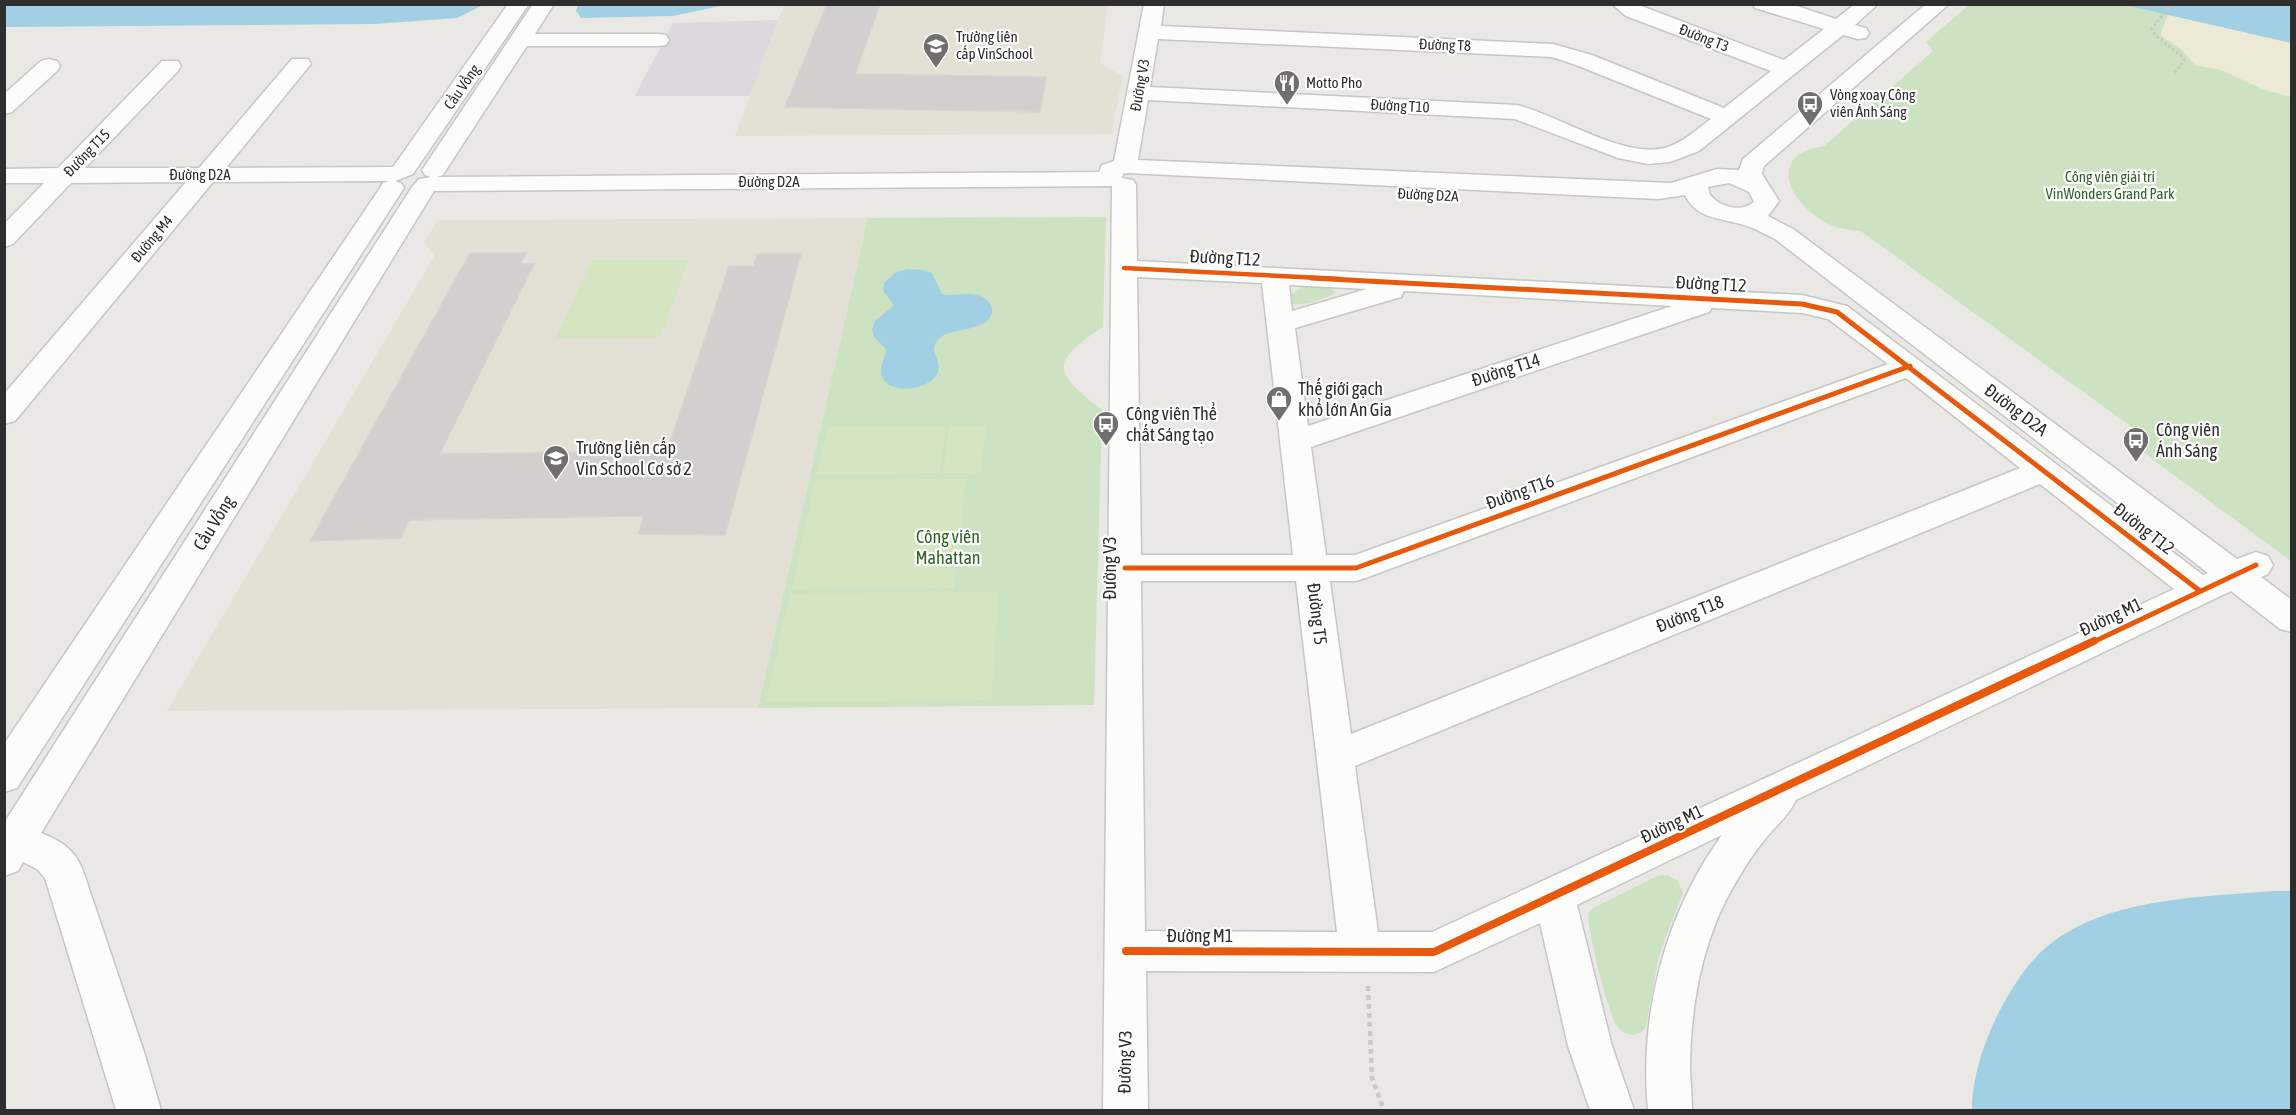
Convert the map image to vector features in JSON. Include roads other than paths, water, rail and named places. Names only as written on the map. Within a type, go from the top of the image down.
[{"type":"street","name":"Cầu Vồng","points":[[10,849],[519,4]]},
{"type":"street","name":"Cầu Vồng","points":[[4,776],[413,179],[520,40],[544,4]]},
{"type":"street","name":"Đường V3","points":[[1125,1110],[1124,268],[1126,174],[1154,4]]},
{"type":"street","name":"Đường T3","points":[[1623,4],[1633,12],[1787,69]]},
{"type":"street","points":[[1762,4],[1792,11],[1881,42]]},
{"type":"street","points":[[1728,117],[1868,4]]},
{"type":"street","name":"Đường D2A","points":[[1911,4],[1881,42],[1752,164],[1750,174],[1762,194],[2245,570],[2292,619]]},
{"type":"street","name":"Đường D2A","points":[[4,176],[59,182],[1126,174],[1654,192],[1680,190],[1703,179],[1881,42],[1939,4]]},
{"type":"street","name":"Đường T8","points":[[1149,32],[1553,51],[1584,60],[1728,117]]},
{"type":"street","points":[[520,40],[658,40]]},
{"type":"street","name":"Đường M4","points":[[4,414],[300,64]]},
{"type":"street","points":[[4,107],[50,66]]},
{"type":"street","name":"Đường T15","points":[[4,240],[170,66]]},
{"type":"street","name":"Đường T10","points":[[1138,93],[1516,112],[1548,121],[1617,150],[1653,157],[1684,150],[1728,117]]},
{"type":"street","name":"Đường D2A","points":[[1126,174],[1724,212],[1755,220],[1784,234],[2245,570],[2292,592]]},
{"type":"street","points":[[1730,176],[1762,194],[1765,207],[1755,213],[1724,212],[1703,203],[1696,194],[1695,186],[1703,179],[1730,176]]},
{"type":"street","name":"Đường D2A","points":[[4,189],[59,182]]},
{"type":"street","name":"Đường T12","points":[[1124,268],[1802,304],[1825,308],[1849,319],[2200,591]]},
{"type":"street","name":"Đường T5","points":[[1274,276],[1364,966]]},
{"type":"street","name":"Đường T12","points":[[1280,323],[1416,283]]},
{"type":"street","name":"Đường T14","points":[[1294,441],[1718,300]]},
{"type":"street","name":"Đường T16","points":[[1125,568],[1356,568],[1910,366]]},
{"type":"street","name":"Đường T18","points":[[1335,757],[2044,470]]},
{"type":"street","name":"Đường M1","points":[[1126,951],[1364,966],[1434,952],[2245,570]]},
{"type":"street","name":"Đường M1","points":[[1670,1110],[1671,1025],[1676,988],[1694,926],[1717,875],[1740,838],[1799,780]]},
{"type":"street","points":[[10,849],[51,856],[62,868],[122,1052],[138,1110]]},
{"type":"street","points":[[1554,896],[1590,1046],[1612,1110]]},
{"type":"water","points":[[578,4],[725,5],[673,16],[581,18],[576,11]]},
{"type":"water","points":[[4,5],[483,5],[457,18],[374,24],[5,27]]},
{"type":"water","points":[[2125,5],[2291,5],[2291,43]]},
{"type":"water","points":[[907,269],[932,273],[942,294],[980,296],[990,302],[992,309],[991,316],[986,322],[938,339],[934,349],[939,369],[934,378],[920,387],[902,389],[887,383],[882,377],[881,370],[886,349],[874,337],[872,329],[875,321],[894,305],[883,291],[884,283],[895,273]]},
{"type":"water","points":[[2291,891],[2291,1110],[1972,1110],[1977,1071],[1994,1022],[2019,979],[2051,943],[2085,923],[2137,906],[2164,901]]},
{"type":"place","name":"Trường liên cấp VinSchool","points":[[936,69]]},
{"type":"place","name":"Motto Pho","points":[[1287,106]]},
{"type":"place","name":"Vòng xoay Công viên Ánh Sáng","points":[[1810,127]]},
{"type":"place","name":"Thế giới gạch khổ lớn An Gia","points":[[1279,422]]},
{"type":"place","name":"Công viên Thể chất Sáng tạo","points":[[1106,447]]},
{"type":"place","name":"Công viên Ánh Sáng","points":[[2136,463]]},
{"type":"place","name":"Trường liên cấp Vin School Cơ sở 2","points":[[556,481]]},
{"type":"park label","name":"Công viên giải trí VinWonders Grand Park","points":[[2110,186]]},
{"type":"park label","name":"Công viên Mahattan","points":[[948,547]]}]
